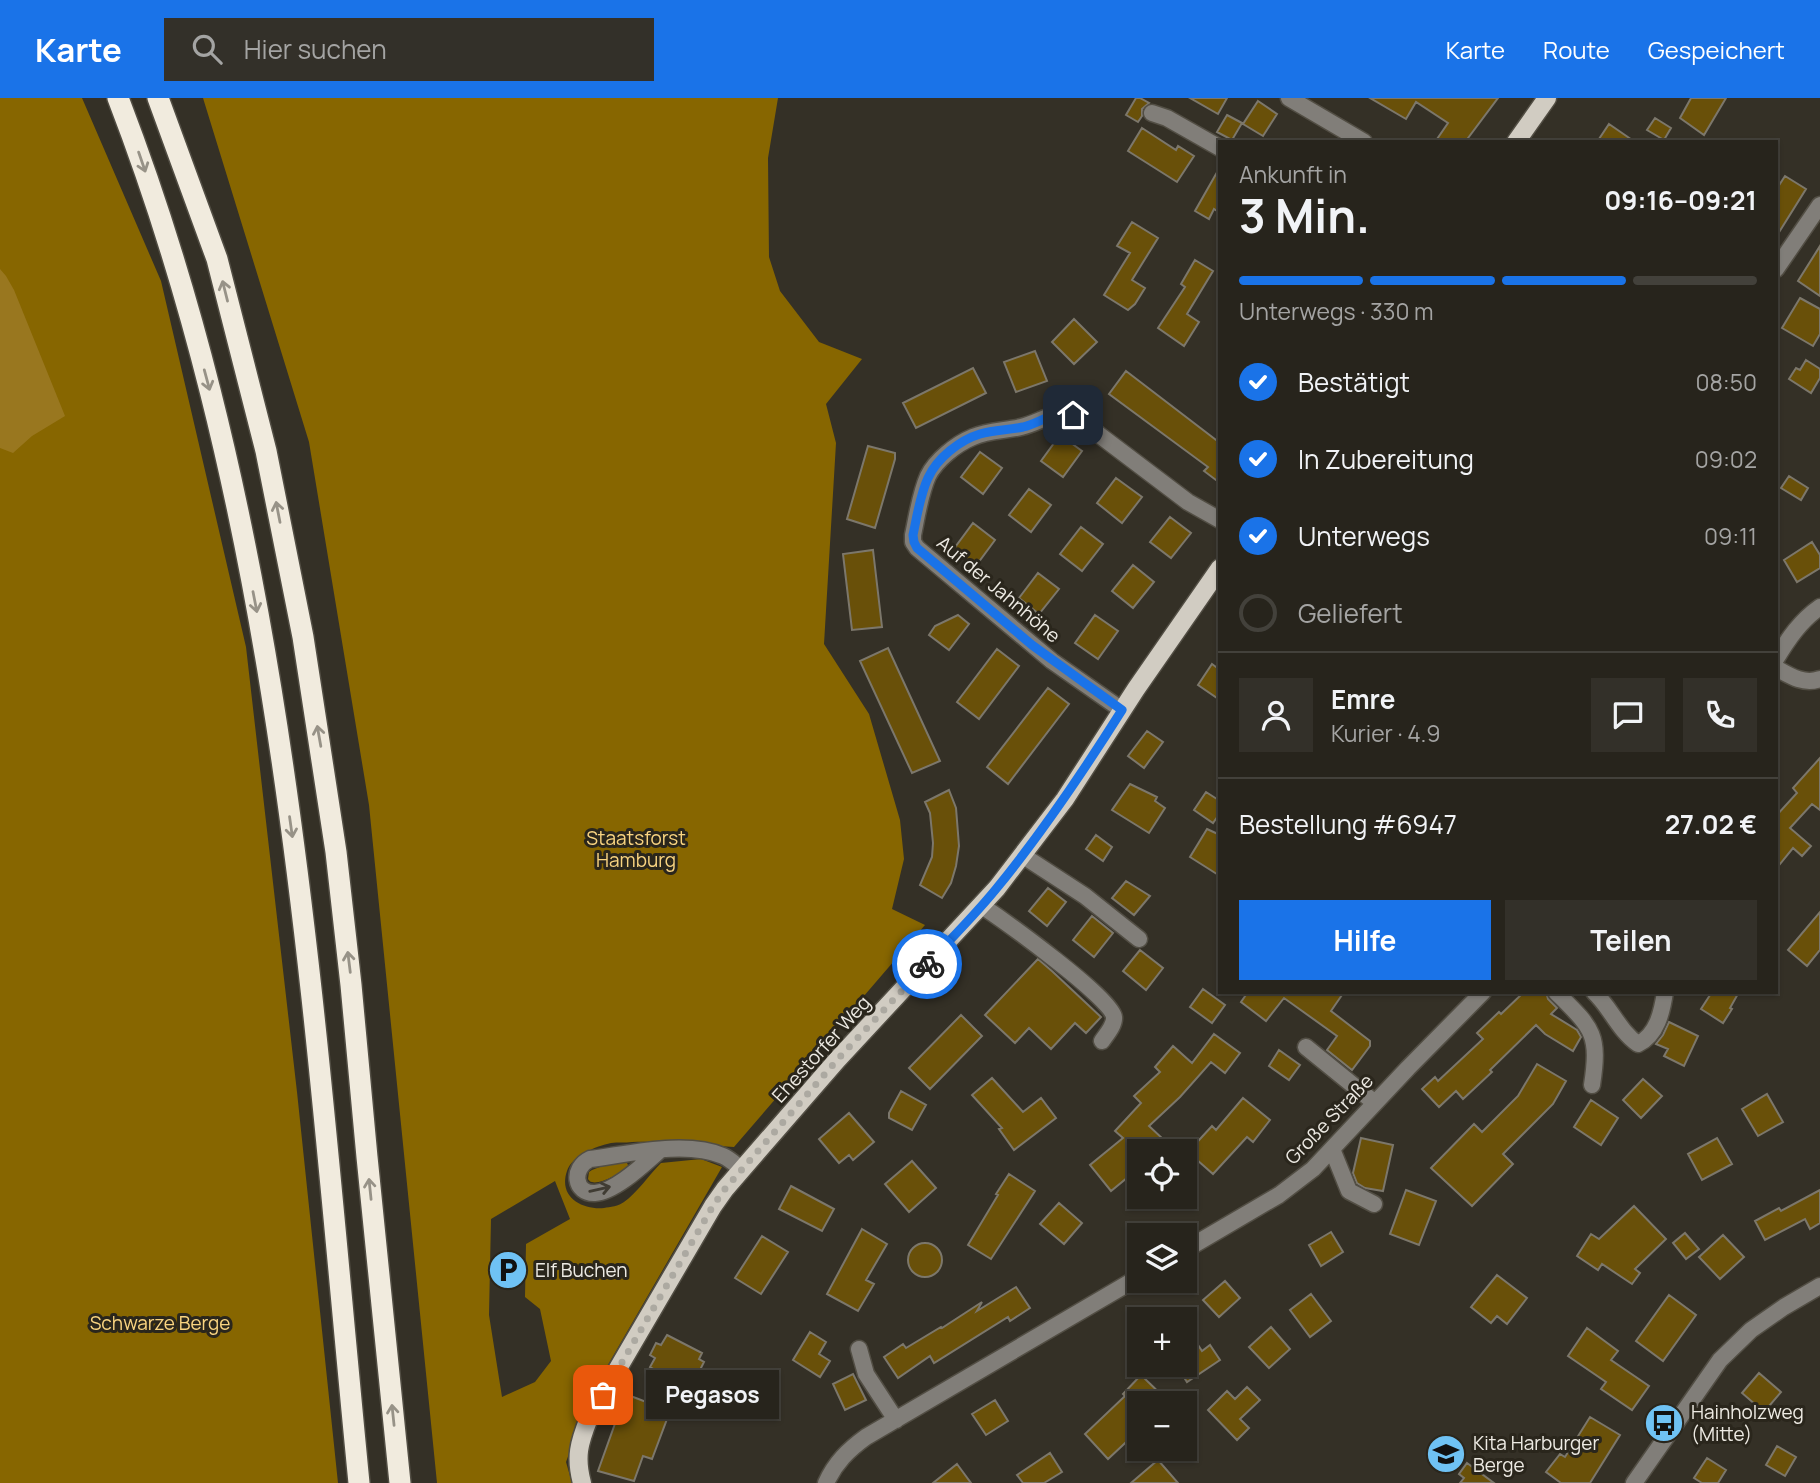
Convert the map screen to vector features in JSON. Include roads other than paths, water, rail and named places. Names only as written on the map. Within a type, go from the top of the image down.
[{"type":"highway","points":[[118,98],[178,272],[224,442],[264,647],[307,945],[359,1483]]},
{"type":"highway","points":[[158,98],[217,259],[266,451],[303,637],[336,852],[350,971],[400,1483]]},
{"type":"main road","points":[[1517,140],[1547,98]]},
{"type":"main road","name":"Ehestorfer Weg","points":[[582,1483],[578,1452],[589,1418],[713,1206],[741,1169],[837,1060],[982,906],[1065,799],[1122,710],[1218,571]]},
{"type":"street","points":[[1289,98],[1361,140]]},
{"type":"street","points":[[1152,113],[1167,118],[1218,147]]},
{"type":"street","points":[[1778,266],[1820,205]]},
{"type":"street","name":"Auf der Jahnhöhe","points":[[1122,710],[1032,645],[917,548],[913,535],[928,476],[949,452],[971,437],[995,430],[1021,427],[1062,413],[1073,415],[1188,502],[1218,519]]},
{"type":"street","points":[[1778,656],[1790,636],[1820,607]]},
{"type":"street","points":[[1778,669],[1806,681],[1820,679]]},
{"type":"street","points":[[1021,855],[1085,896],[1139,939]]},
{"type":"street","points":[[982,906],[1100,997],[1114,1014],[1115,1021],[1102,1041]]},
{"type":"street","name":"Große Straße","points":[[1197,1243],[1296,1183],[1313,1169],[1481,994]]},
{"type":"street","points":[[1558,994],[1593,1033],[1596,1058],[1592,1085]]},
{"type":"street","points":[[1596,994],[1628,1037],[1638,1044],[1645,1041],[1660,1018],[1665,994]]},
{"type":"street","points":[[1306,1047],[1375,1103]]},
{"type":"street","points":[[1332,1149],[1349,1191],[1374,1204]]},
{"type":"street","points":[[659,1150],[634,1174],[602,1191],[585,1191],[579,1184],[577,1175],[580,1165],[590,1159],[659,1150],[704,1151],[726,1157],[741,1169]]},
{"type":"street","points":[[826,1483],[848,1450],[866,1437],[1127,1284]]},
{"type":"street","points":[[1634,1483],[1720,1360],[1751,1330],[1820,1286]]},
{"type":"street","points":[[859,1349],[866,1374],[896,1420]]},
{"type":"place","name":"Elf Buchen","points":[[508,1270]]},
{"type":"place","name":"Pegasos","points":[[603,1395]]},
{"type":"place","name":"Hainholzweg (Mitte)","points":[[1664,1423]]},
{"type":"place","name":"Kita Harburger Berge","points":[[1446,1454]]},
{"type":"park label","name":"Staatsforst Hamburg","points":[[636,849]]},
{"type":"park label","name":"Schwarze Berge","points":[[160,1323]]}]
